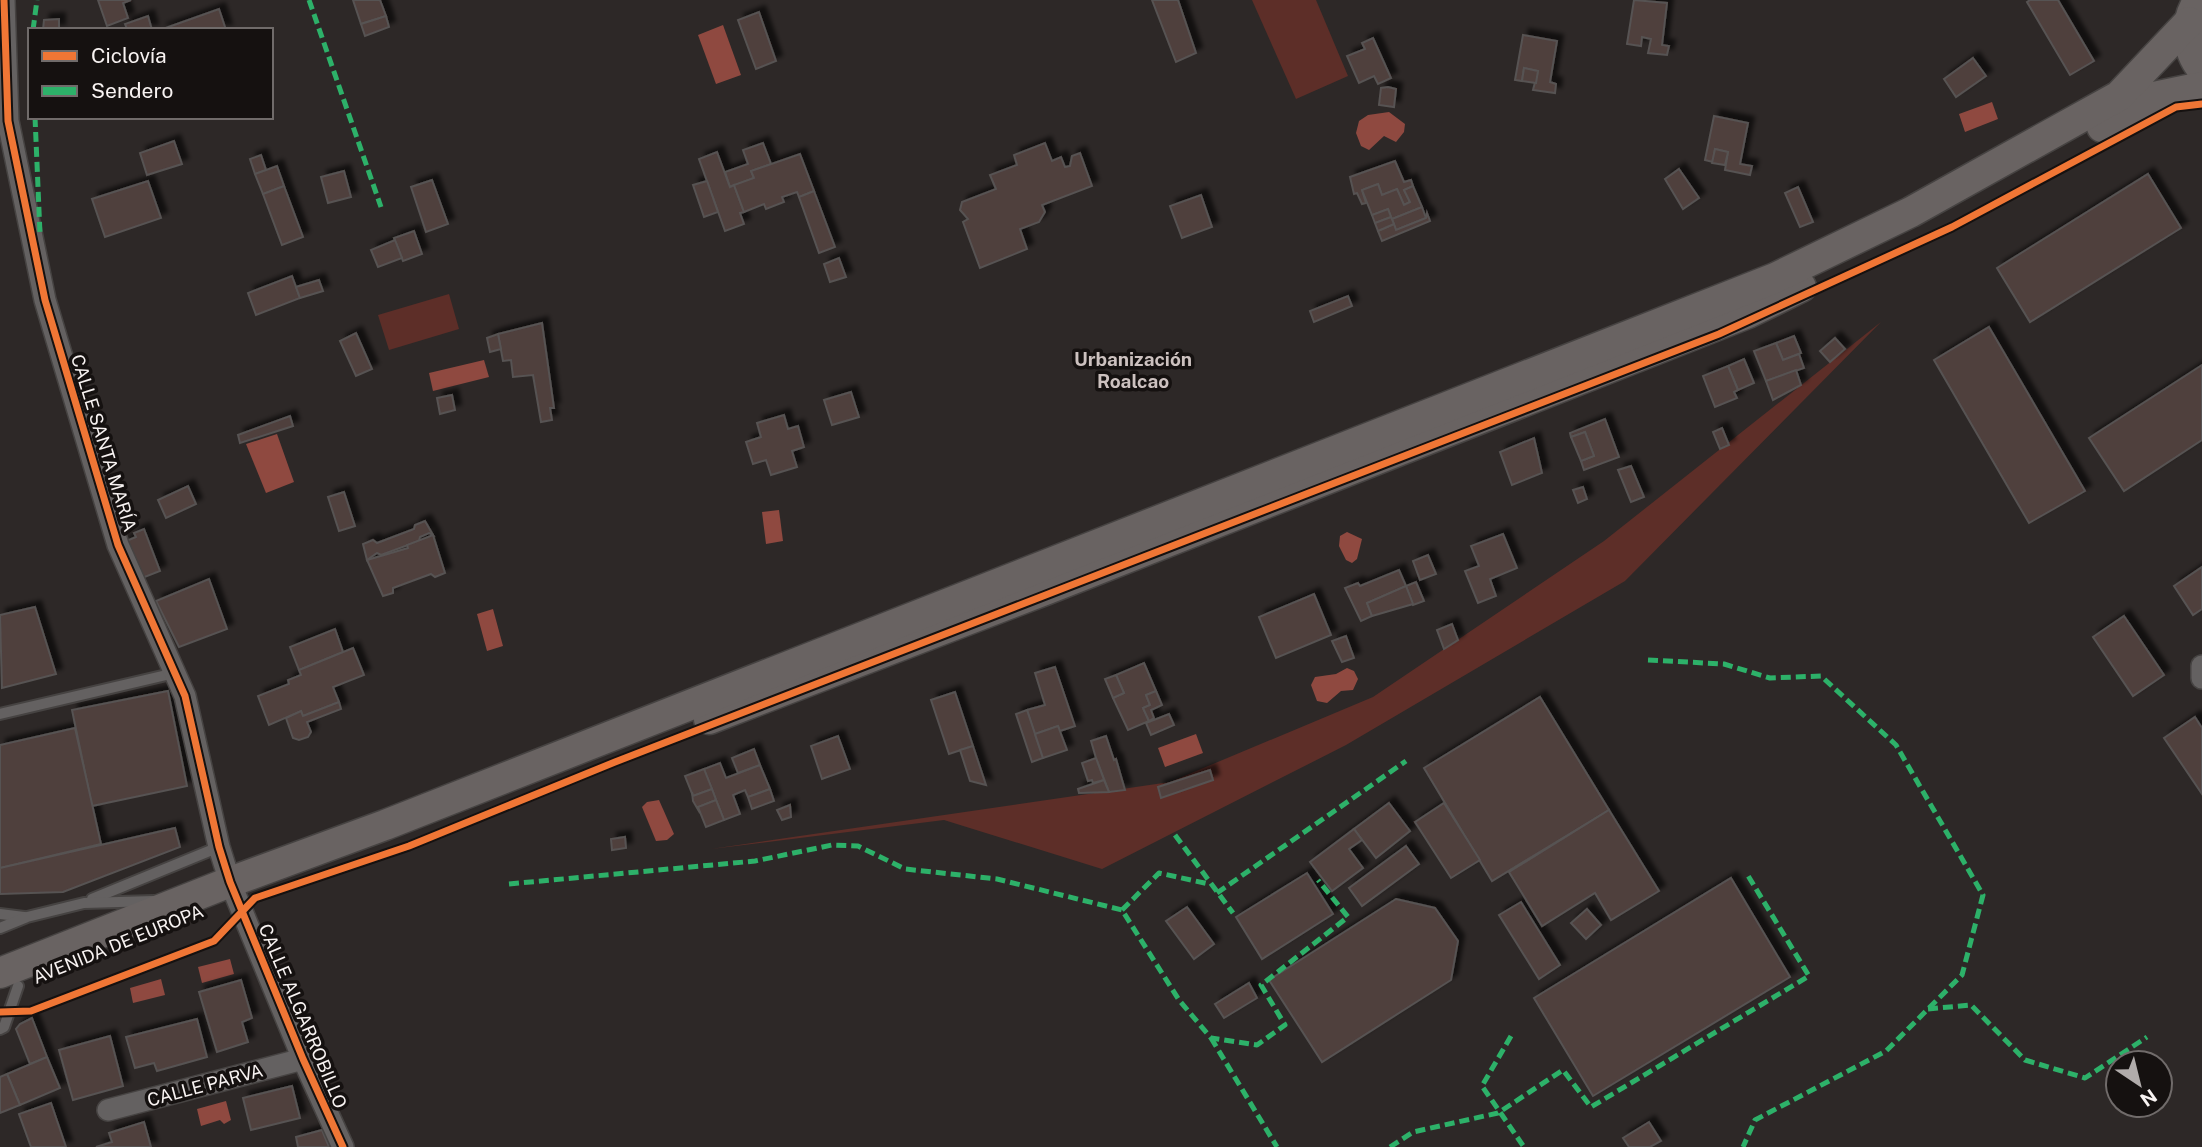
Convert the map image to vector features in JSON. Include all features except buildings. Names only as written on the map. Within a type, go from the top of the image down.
[{"type":"main road","points":[[2194,11],[2191,51],[2202,69]]},
{"type":"main road","points":[[233,889],[385,825],[1775,278],[1910,212],[2119,96],[2194,11]]},
{"type":"main road","points":[[233,889],[1045,590],[1748,313],[1898,240],[2154,97],[2202,87]]},
{"type":"main road","name":"AVENIDA DE EUROPA","points":[[6,984],[109,929],[192,897],[233,889]]},
{"type":"main road","name":"AVENIDA DE EUROPA","points":[[6,984],[233,889]]},
{"type":"street","name":"CALLE SANTA MARÍA","points":[[4,0],[8,121],[45,300],[118,545],[185,696],[219,847],[233,889]]},
{"type":"street","points":[[2202,666],[2202,678]]},
{"type":"street","name":"CALLE ALGARROBILLO","points":[[233,889],[303,1059],[344,1147]]},
{"type":"street","name":"CALLE PARVA","points":[[108,1110],[303,1059]]},
{"type":"lane","points":[[0,714],[175,673]]},
{"type":"lane","points":[[0,928],[85,903],[219,847]]},
{"type":"lane","points":[[85,903],[144,902],[192,897]]},
{"type":"lane","points":[[0,914],[27,918]]},
{"type":"lane","points":[[0,1029],[4,1027],[6,984]]},
{"type":"shaded area","points":[[1252,0],[1316,0],[1348,76],[1296,99]]},
{"type":"shaded area","points":[[723,25],[741,75],[716,84],[698,35]]},
{"type":"shaded area","points":[[1992,102],[1998,119],[1965,132],[1959,114]]},
{"type":"shaded area","points":[[1389,112],[1405,124],[1404,132],[1396,142],[1384,136],[1369,150],[1361,146],[1356,133],[1359,121],[1368,115]]},
{"type":"shaded area","points":[[449,294],[459,329],[389,350],[378,315]]},
{"type":"shaded area","points":[[1881,322],[1625,581],[1346,745],[1102,869],[944,820],[711,849],[1170,782],[1373,697],[1604,541]]},
{"type":"shaded area","points":[[484,360],[489,377],[433,391],[429,373]]},
{"type":"shaded area","points":[[277,434],[294,482],[266,493],[246,444]]},
{"type":"shaded area","points":[[779,510],[783,541],[766,544],[762,512]]},
{"type":"shaded area","points":[[1347,532],[1362,539],[1357,559],[1352,563],[1346,560],[1339,546],[1340,536]]},
{"type":"shaded area","points":[[493,609],[503,646],[487,651],[477,614]]},
{"type":"shaded area","points":[[1347,668],[1354,671],[1358,679],[1353,690],[1341,691],[1327,703],[1317,701],[1311,685],[1315,677],[1336,674]]},
{"type":"shaded area","points":[[1196,734],[1203,753],[1165,767],[1158,748]]},
{"type":"shaded area","points":[[659,800],[674,834],[667,840],[656,841],[642,807],[647,802]]},
{"type":"shaded area","points":[[230,959],[234,974],[202,983],[198,967]]},
{"type":"shaded area","points":[[161,979],[165,995],[133,1003],[130,988]]},
{"type":"shaded area","points":[[226,1101],[231,1120],[224,1124],[220,1120],[201,1126],[197,1109]]},
{"type":"marked path","points":[[33,28],[37,0]]},
{"type":"marked path","points":[[309,0],[381,207]]},
{"type":"marked path","points":[[35,119],[40,234]]},
{"type":"marked path","points":[[1648,660],[1724,664],[1770,678],[1821,676],[1896,745],[1983,895],[1962,975],[1886,1051],[1755,1120],[1743,1147]]},
{"type":"marked path","points":[[1217,893],[1406,761]]},
{"type":"marked path","points":[[1175,835],[1233,913]]},
{"type":"marked path","points":[[509,884],[755,861],[832,845],[858,846],[905,869],[997,879],[1122,910],[1179,1000],[1211,1038],[1257,1045],[1285,1025],[1261,985],[1348,917],[1318,880]]},
{"type":"marked path","points":[[1122,910],[1159,873],[1209,884]]},
{"type":"marked path","points":[[1390,1147],[1413,1132],[1498,1113],[1563,1070],[1591,1107],[1809,976],[1747,874]]},
{"type":"marked path","points":[[1928,1009],[1971,1005],[2025,1060],[2085,1078],[2147,1037]]},
{"type":"marked path","points":[[1511,1036],[1482,1086],[1524,1147]]},
{"type":"marked path","points":[[1211,1038],[1277,1147]]},
{"type":"cycle path","points":[[4,0],[8,121],[45,300],[118,545],[185,696],[219,847],[230,882],[303,1059],[343,1147]]},
{"type":"cycle path","points":[[0,1012],[31,1011],[214,941],[255,898],[409,846],[615,762],[1719,334],[1952,227],[2176,107],[2202,104]]},
{"type":"district","name":"Urbanización Roalcao","points":[[1133,370]]}]
